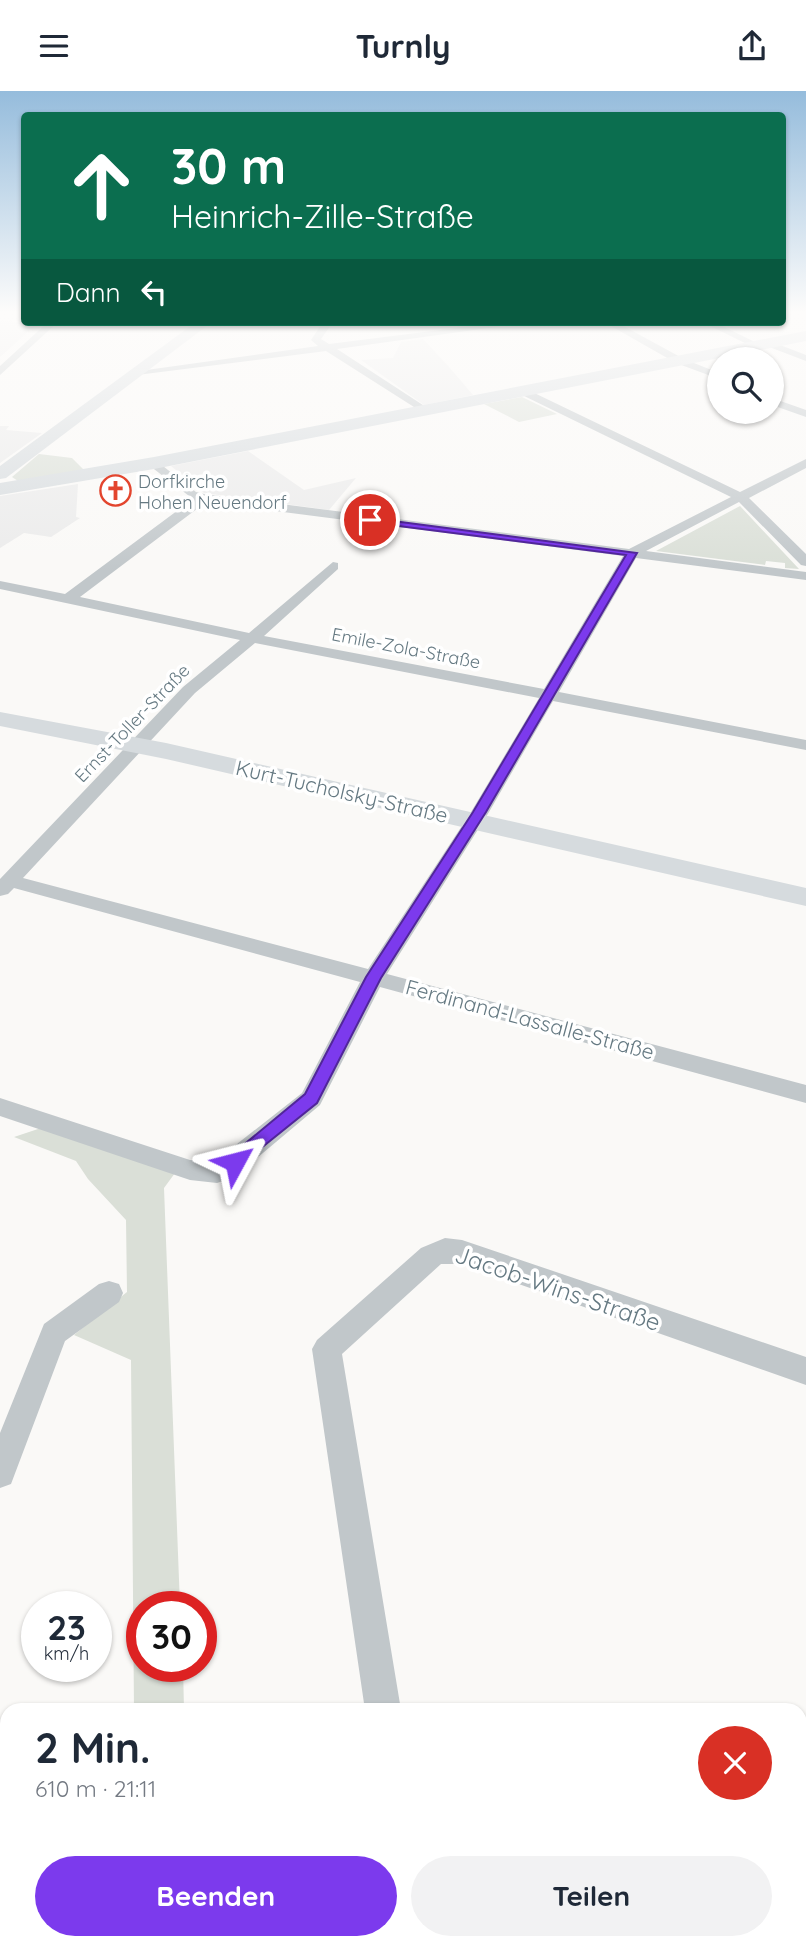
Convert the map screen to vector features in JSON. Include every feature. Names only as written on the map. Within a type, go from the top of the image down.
[{"type":"main road","points":[[0,474],[101,399]]},
{"type":"main road","points":[[0,489],[155,463],[485,399]]},
{"type":"main road","name":"Kurt-Tucholsky-Straße","points":[[0,719],[137,745],[806,897]]},
{"type":"street","points":[[405,399],[425,411]]},
{"type":"street","points":[[538,399],[741,497],[806,562]]},
{"type":"street","points":[[784,406],[806,414]]},
{"type":"street","points":[[155,463],[192,495],[203,498],[806,576]]},
{"type":"street","points":[[5,1117],[190,1170],[217,1173],[235,1162],[311,1098],[374,977],[473,821],[632,553],[806,463]]},
{"type":"street","points":[[67,600],[203,498]]},
{"type":"street","name":"Ernst-Toller-Straße","points":[[5,886],[189,690],[253,638],[333,566]]},
{"type":"street","name":"Emile-Zola-Straße","points":[[0,585],[253,638],[806,745]]},
{"type":"street","name":"Ferdinand-Lassalle-Straße","points":[[5,886],[374,977],[806,1094]]},
{"type":"street","name":"Jacob-Wins-Straße","points":[[382,1703],[327,1349],[431,1256],[444,1249],[462,1252],[806,1371]]},
{"type":"street","points":[[0,1473],[54,1333],[109,1293]]},
{"type":"shaded area","points":[[415,399],[455,399],[424,405]]},
{"type":"shaded area","points":[[525,399],[557,414],[519,422],[484,404]]},
{"type":"shaded area","points":[[0,426],[9,426],[6,430],[42,433],[0,463]]},
{"type":"shaded area","points":[[248,451],[304,490],[356,478],[329,510],[204,493],[171,466]]},
{"type":"shaded area","points":[[39,454],[72,458],[84,470],[18,481],[12,477]]},
{"type":"shaded area","points":[[78,484],[76,517],[80,518],[51,537],[24,533],[0,548],[0,496]]},
{"type":"shaded area","points":[[740,506],[799,569],[785,568],[785,563],[766,561],[765,565],[656,551]]},
{"type":"shaded area","points":[[41,1128],[175,1173],[164,1188],[179,1591],[133,1591],[131,1360],[74,1335],[127,1292],[126,1220],[88,1179],[76,1161],[14,1137]]},
{"type":"shaded area","points":[[134,1682],[183,1682],[184,1703],[134,1703]]},
{"type":"place","name":"Dorfkirche Hohen Neuendorf","points":[[115,491]]},
{"type":"route","points":[[235,1162],[311,1098],[374,977],[480,812],[632,553],[370,520]]}]
